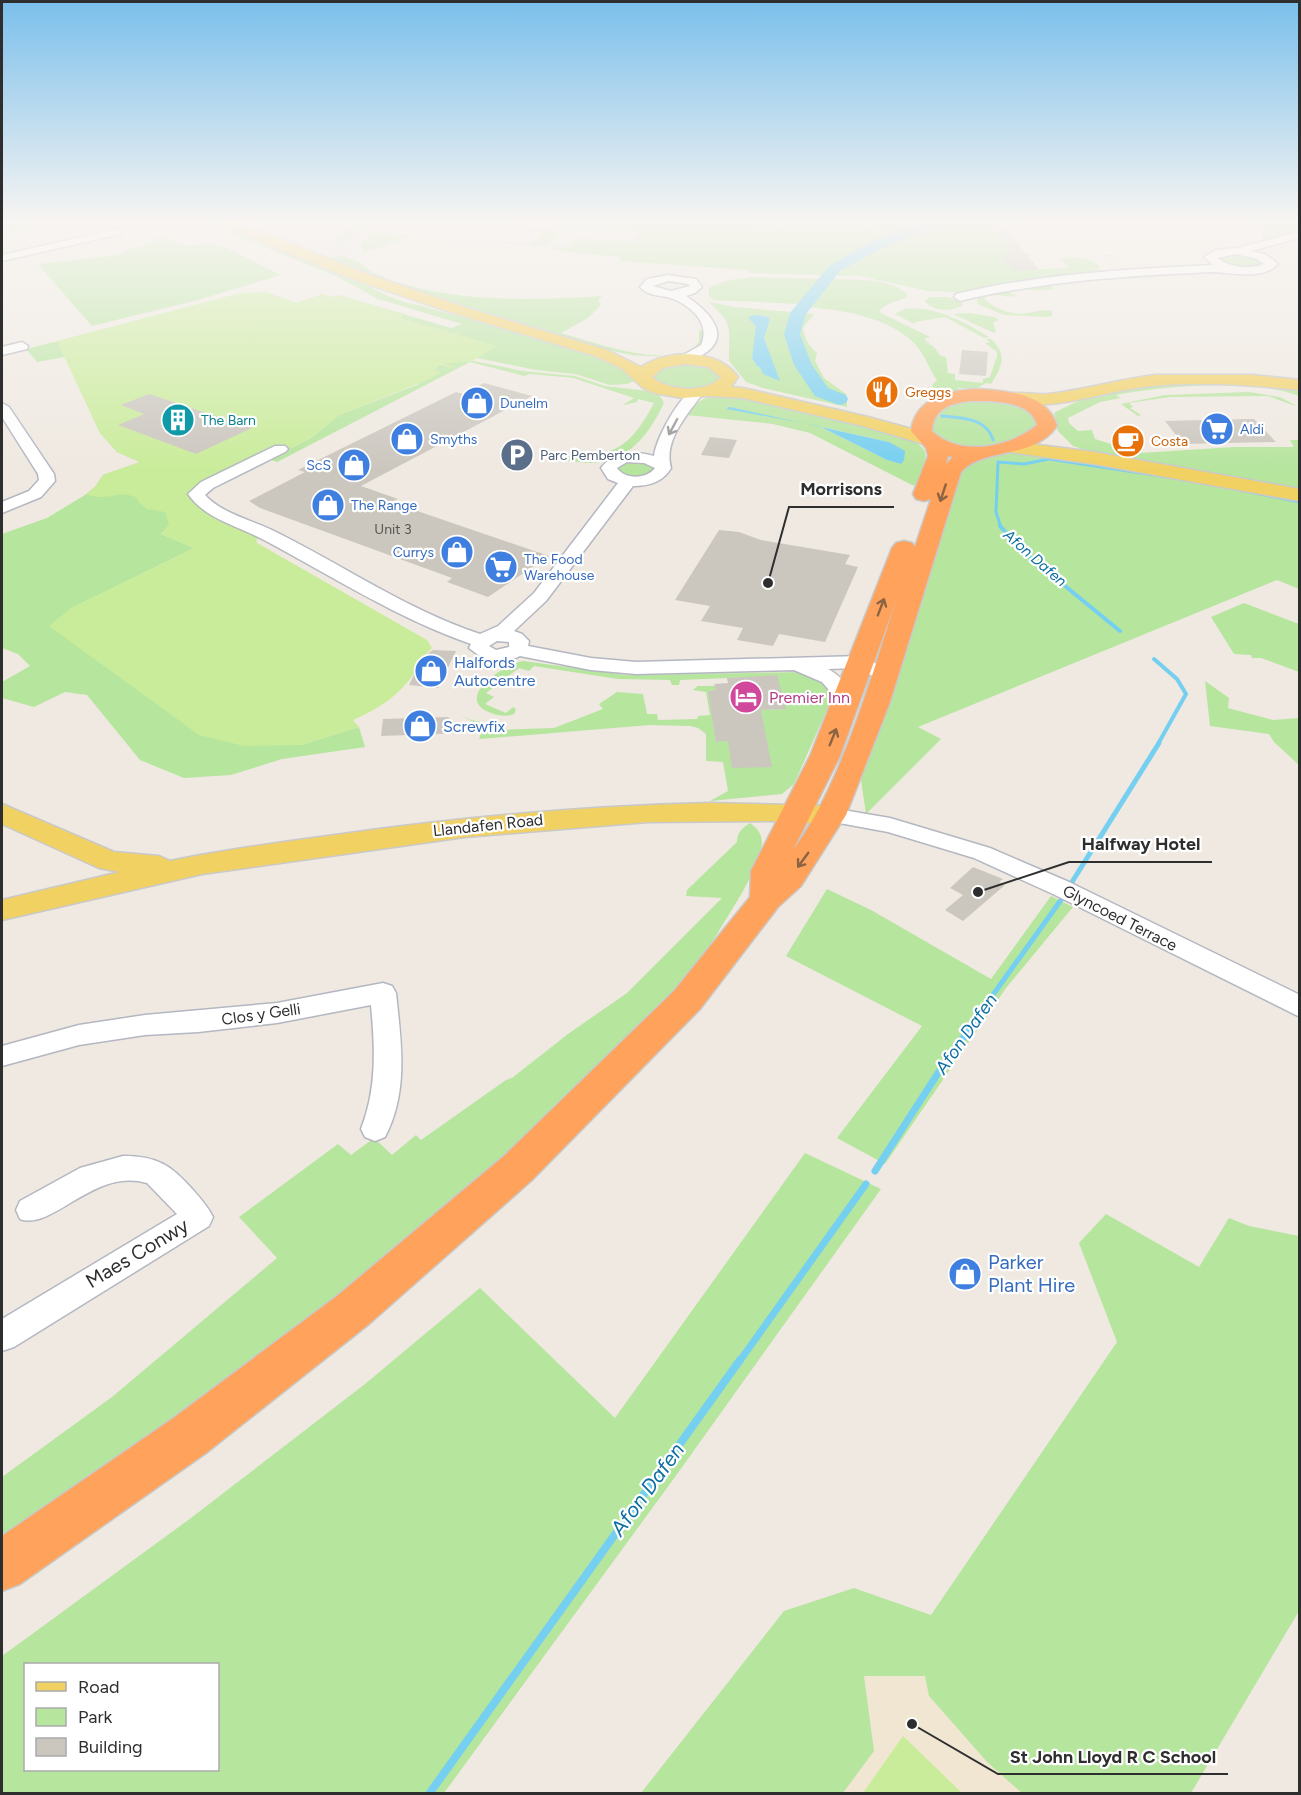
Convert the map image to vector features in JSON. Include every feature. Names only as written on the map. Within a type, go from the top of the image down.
[{"type":"highway","points":[[2,1566],[189,1436],[344,1317],[518,1168],[687,999],[734,942],[766,898],[790,878],[831,814],[855,759],[885,676],[951,471],[958,463],[981,453],[1009,447],[1035,436],[1046,421],[1034,406],[1012,398],[979,394],[950,398],[934,404],[927,412],[921,429],[931,441],[938,456],[825,756],[767,871],[766,898]]},
{"type":"highway","points":[[931,441],[958,451],[981,453]]},
{"type":"main road","points":[[434,303],[601,353],[622,362],[647,383],[664,391],[743,393],[868,422],[931,441]]},
{"type":"main road","points":[[601,353],[712,363],[724,366],[757,390],[880,418],[901,419],[927,412]]},
{"type":"main road","points":[[643,378],[644,372],[650,367],[678,360]]},
{"type":"main road","points":[[702,392],[721,387],[724,366]]},
{"type":"main road","points":[[1012,398],[1048,399],[1128,383],[1165,380],[1252,380],[1299,385]]},
{"type":"main road","points":[[1070,396],[1046,421],[1058,439],[1094,458]]},
{"type":"main road","points":[[1009,447],[1094,458],[1299,495]]},
{"type":"main road","name":"Llandafen Road","points":[[183,867],[379,838],[517,821],[728,811],[831,814]]},
{"type":"main road","points":[[2,813],[109,861],[183,867]]},
{"type":"main road","points":[[81,892],[101,876],[109,861]]},
{"type":"main road","points":[[2,910],[183,867]]},
{"type":"street","points":[[678,360],[707,347],[711,329],[704,314],[688,303]]},
{"type":"street","points":[[704,303],[722,320],[725,330]]},
{"type":"street","points":[[2,351],[22,346]]},
{"type":"street","points":[[632,458],[648,441],[670,402],[664,391]]},
{"type":"street","points":[[660,464],[649,459],[632,458],[616,461],[609,468],[614,476],[628,481],[654,478],[663,472],[660,464],[660,451],[683,408],[702,392]]},
{"type":"street","points":[[2,406],[46,474],[47,481],[35,494],[2,508]]},
{"type":"street","points":[[2,431],[17,428]]},
{"type":"street","points":[[280,449],[207,485],[196,494],[207,507],[268,535],[437,626],[591,664],[636,668],[861,662],[885,676]]},
{"type":"street","points":[[504,641],[538,605],[540,597],[628,481]]},
{"type":"street","points":[[791,664],[827,675],[838,684],[847,699]]},
{"type":"street","name":"Glyncoed Terrace","points":[[831,814],[890,825],[982,853],[1061,888],[1299,1007]]},
{"type":"street","name":"Clos y Gelli","points":[[2,1056],[80,1035],[145,1025],[278,1013],[383,993],[390,1073],[384,1111],[375,1129]]},
{"type":"street","name":"Maes Conwy","points":[[2,1336],[198,1217],[157,1173],[125,1167],[88,1177],[31,1210]]},
{"type":"shaded area","points":[[864,1675],[925,1676],[929,1696],[988,1763],[1022,1793],[843,1794],[874,1751]]},
{"type":"green space","points":[[72,303],[187,303],[92,326]]},
{"type":"green space","points":[[203,303],[364,303],[404,315],[400,318],[497,346],[472,361],[441,364],[456,366],[452,368],[439,365],[435,370],[441,372],[430,379],[339,415],[311,438],[217,484],[205,493],[208,502],[268,535],[256,540],[257,543],[427,640],[432,648],[407,683],[371,712],[353,720],[359,727],[301,745],[244,746],[199,735],[49,626],[70,609],[194,548],[161,534],[169,524],[165,512],[147,509],[139,503],[137,498],[123,495],[101,497],[85,495],[95,487],[103,475],[140,462],[117,452],[100,433],[57,341]]},
{"type":"green space","points":[[289,303],[365,303],[451,328],[462,324],[391,303],[408,303],[422,306],[589,353],[621,366],[634,381],[627,384],[610,385],[575,374],[536,370],[477,358],[445,359]]},
{"type":"green space","points":[[447,303],[599,303],[601,305],[588,318],[561,333],[612,348],[654,355],[672,355],[688,351],[699,342],[699,329],[705,333],[704,343],[690,353],[667,357],[632,355],[602,349],[466,311]]},
{"type":"green space","points":[[710,303],[814,314],[803,328],[805,335],[817,353],[815,361],[824,378],[846,394],[847,407],[746,382],[729,361],[729,328],[723,317]],"holes":[[[759,315],[768,317],[770,320],[764,338],[779,380],[760,367],[756,367],[758,366],[752,359]]]},
{"type":"green space","points":[[893,303],[879,312],[930,337],[924,339],[931,344],[923,342],[933,346],[941,356],[946,357],[948,373],[955,374],[955,380],[983,383],[983,379],[990,377],[997,352],[985,343],[990,343],[986,339],[991,339],[1000,350],[1002,361],[991,384],[936,393],[932,385],[937,380],[918,348],[903,334],[890,326],[860,315],[797,306],[806,306],[805,304]]},
{"type":"green space","points":[[926,303],[962,303],[963,305],[948,310]]},
{"type":"green space","points":[[989,303],[998,308],[1022,314],[1049,310],[1052,311],[1052,316],[1004,315],[977,304]]},
{"type":"green space","points":[[904,309],[926,309],[937,312],[960,321],[989,337],[984,338],[945,317],[914,324],[895,314]]},
{"type":"green space","points":[[969,313],[998,319],[993,322],[996,331],[994,333],[953,314]]},
{"type":"green space","points":[[90,333],[194,455],[161,498],[170,524],[161,534],[194,548],[70,609],[301,745],[359,727],[365,747],[282,759],[231,775],[184,778],[140,760],[87,695],[65,692],[34,707],[2,698],[2,682],[30,666],[18,654],[2,648],[2,534],[47,518],[85,495],[95,487],[103,475],[140,462],[117,452],[100,433],[65,357],[37,362],[26,349]]},
{"type":"green space","points":[[474,361],[523,371],[575,376],[605,386],[648,391],[660,396],[664,403],[644,435],[627,452],[616,458],[591,463],[559,460],[561,456],[594,455],[618,448],[636,431],[654,403],[638,399],[637,402],[623,405],[634,398],[573,378],[530,374],[524,376],[470,362],[277,462],[269,459],[311,438],[339,415],[417,385],[440,364]]},
{"type":"green space","points":[[673,362],[706,364],[721,377],[715,384],[698,389],[678,388],[651,380],[650,371]]},
{"type":"green space","points":[[1191,380],[1298,389],[1299,396],[1281,390],[1235,385],[1158,389],[1116,395],[1121,398],[1100,402],[1068,418],[1069,423],[1078,431],[1092,430],[1095,439],[1140,453],[1234,447],[1294,447],[1290,440],[1299,440],[1299,492],[1104,456],[1073,446],[1058,431],[1054,413],[1088,397],[1120,389]]},
{"type":"green space","points":[[1249,392],[1280,397],[1297,406],[1268,396],[1170,397],[1129,403],[1133,407],[1130,408],[1141,415],[1138,416],[1121,404],[1165,395]]},
{"type":"green space","points":[[736,395],[909,438],[924,450],[925,463],[921,474],[914,486],[810,433],[773,424],[687,415],[702,400],[714,396]],"holes":[[[821,427],[889,442],[901,464],[887,460]]]},
{"type":"green space","points":[[998,399],[1028,409],[1039,423],[1035,430],[991,449],[951,446],[930,430],[938,410],[950,402]]},
{"type":"green space","points":[[1017,452],[1299,498],[1299,589],[1277,580],[918,727],[941,739],[866,814],[861,780],[959,470],[977,460]]},
{"type":"green space","points":[[635,460],[657,465],[654,476],[625,478],[615,466]]},
{"type":"green space","points":[[1244,603],[1299,624],[1299,672],[1261,658],[1252,658],[1251,655],[1234,654],[1211,617]]},
{"type":"green space","points":[[523,661],[626,675],[802,672],[821,678],[833,696],[794,784],[782,794],[710,801],[728,791],[723,762],[706,761],[706,734],[698,728],[650,725],[479,739],[483,727],[460,715],[493,725],[494,730],[554,728],[603,709],[599,704],[617,692],[643,694],[647,714],[657,714],[658,720],[697,719],[698,716],[710,715],[706,692],[693,690],[698,686],[715,686],[716,690],[708,691],[720,712],[785,709],[777,676],[680,680],[679,685],[672,685],[670,680],[618,679],[534,666],[529,671],[519,668],[486,693],[494,697],[485,704],[506,713],[513,707],[516,709],[514,714],[497,715],[480,707],[477,699],[485,683],[505,668]]},
{"type":"green space","points":[[1205,681],[1229,698],[1228,708],[1273,720],[1299,718],[1299,765],[1274,742],[1269,734],[1210,726]]},
{"type":"green space","points":[[750,823],[760,835],[761,850],[764,851],[742,893],[706,952],[645,1031],[551,1126],[189,1417],[2,1546],[2,1477],[112,1397],[277,1258],[239,1217],[338,1144],[351,1155],[374,1138],[392,1155],[416,1135],[421,1140],[512,1078],[568,1034],[627,993],[722,898],[686,896],[687,890],[737,842],[740,831]]},
{"type":"green space","points":[[827,889],[871,910],[991,979],[1051,896],[1073,907],[1006,988],[885,1164],[837,1138],[922,1026],[786,956]]},
{"type":"green space","points":[[805,1153],[881,1189],[675,1477],[444,1793],[2,1793],[2,1656],[191,1518],[365,1384],[480,1288],[615,1418]]},
{"type":"green space","points":[[1106,1214],[1199,1267],[1229,1218],[1249,1226],[1299,1236],[1299,1611],[1191,1793],[1022,1793],[988,1763],[929,1696],[925,1676],[864,1676],[874,1751],[843,1793],[641,1793],[784,1611],[854,1588],[931,1615],[1117,1342],[1079,1243]]},
{"type":"green space","points":[[903,1736],[962,1793],[863,1793]]},
{"type":"water","points":[[759,315],[768,317],[770,320],[764,338],[780,381],[763,374],[752,359],[756,326],[748,318]]},
{"type":"water","points":[[727,407],[803,423],[726,409],[729,408]]},
{"type":"water","points":[[821,427],[889,442],[905,451],[904,460],[901,464],[887,460]]},
{"type":"building","points":[[962,350],[988,352],[986,376],[959,374]]},
{"type":"building","points":[[484,383],[532,396],[361,486],[398,499],[391,502],[549,556],[488,597],[447,582],[452,578],[260,508],[249,501],[305,472],[298,470],[456,392],[463,394]]},
{"type":"building","name":"The Barn","points":[[149,394],[252,428],[196,454],[118,425],[144,414],[121,405]]},
{"type":"building","name":"Aldi","points":[[1254,419],[1276,442],[1183,444],[1165,421]]},
{"type":"building","points":[[710,437],[737,440],[729,458],[701,455]]},
{"type":"building","points":[[719,530],[739,532],[761,540],[850,555],[845,564],[858,567],[825,642],[779,634],[773,646],[737,640],[743,628],[701,621],[710,606],[675,600]]},
{"type":"building","name":"Halfords Autocentre","points":[[433,650],[456,651],[438,688],[409,685],[423,657]]},
{"type":"building","points":[[777,675],[786,709],[761,710],[772,767],[732,768],[728,741],[716,742],[708,691],[716,690],[714,684],[728,683],[727,678]]},
{"type":"building","name":"Screwfix","points":[[448,717],[464,733],[381,736],[383,719]]},
{"type":"building","points":[[973,867],[1003,879],[999,882],[1005,885],[963,921],[945,910],[963,895],[950,888]]},
{"type":"waterway","name":"Afon Dafen","points":[[806,303],[798,313],[792,334],[803,365],[821,392],[839,399]]},
{"type":"waterway","name":"Afon Dafen","points":[[942,416],[980,423],[990,433],[993,440]]},
{"type":"waterway","points":[[1001,527],[996,512],[998,462],[1024,464],[1049,459],[1174,478]]},
{"type":"waterway","points":[[1245,491],[1300,502]]},
{"type":"waterway","name":"Afon Dafen","points":[[1001,527],[1026,554],[1120,631]]},
{"type":"waterway","name":"Afon Dafen","points":[[1154,659],[1177,679],[1186,694],[1158,744]]},
{"type":"waterway","name":"Afon Dafen","points":[[1072,882],[1159,743]]},
{"type":"waterway","name":"Afon Dafen","points":[[977,1017],[1061,900]]},
{"type":"waterway","name":"Afon Dafen","points":[[875,1171],[940,1070],[979,1016]]},
{"type":"waterway","name":"Afon Dafen","points":[[739,1362],[866,1184]]},
{"type":"waterway","name":"Afon Dafen","points":[[429,1794],[740,1360]]},
{"type":"place","name":"Greggs","points":[[882,392]]},
{"type":"place","name":"Dunelm","points":[[477,403]]},
{"type":"place","name":"The Barn","points":[[178,420]]},
{"type":"place","name":"Aldi","points":[[1217,429]]},
{"type":"place","name":"Smyths","points":[[407,439]]},
{"type":"place","name":"Costa","points":[[1128,441]]},
{"type":"place","name":"Parc Pemberton","points":[[517,455]]},
{"type":"place","name":"ScS","points":[[354,465]]},
{"type":"place","name":"The Range","points":[[328,505]]},
{"type":"place","name":"Currys","points":[[457,552]]},
{"type":"place","name":"The Food Warehouse","points":[[501,567]]},
{"type":"place","name":"Morrisons","points":[[768,583]]},
{"type":"place","name":"Halfords Autocentre","points":[[431,671]]},
{"type":"place","name":"Premier Inn","points":[[746,697]]},
{"type":"place","name":"Screwfix","points":[[420,726]]},
{"type":"place","name":"Halfway Hotel","points":[[978,892]]},
{"type":"place","name":"Parker Plant Hire","points":[[965,1274]]},
{"type":"place","name":"St John Lloyd R C School","points":[[912,1724]]}]
